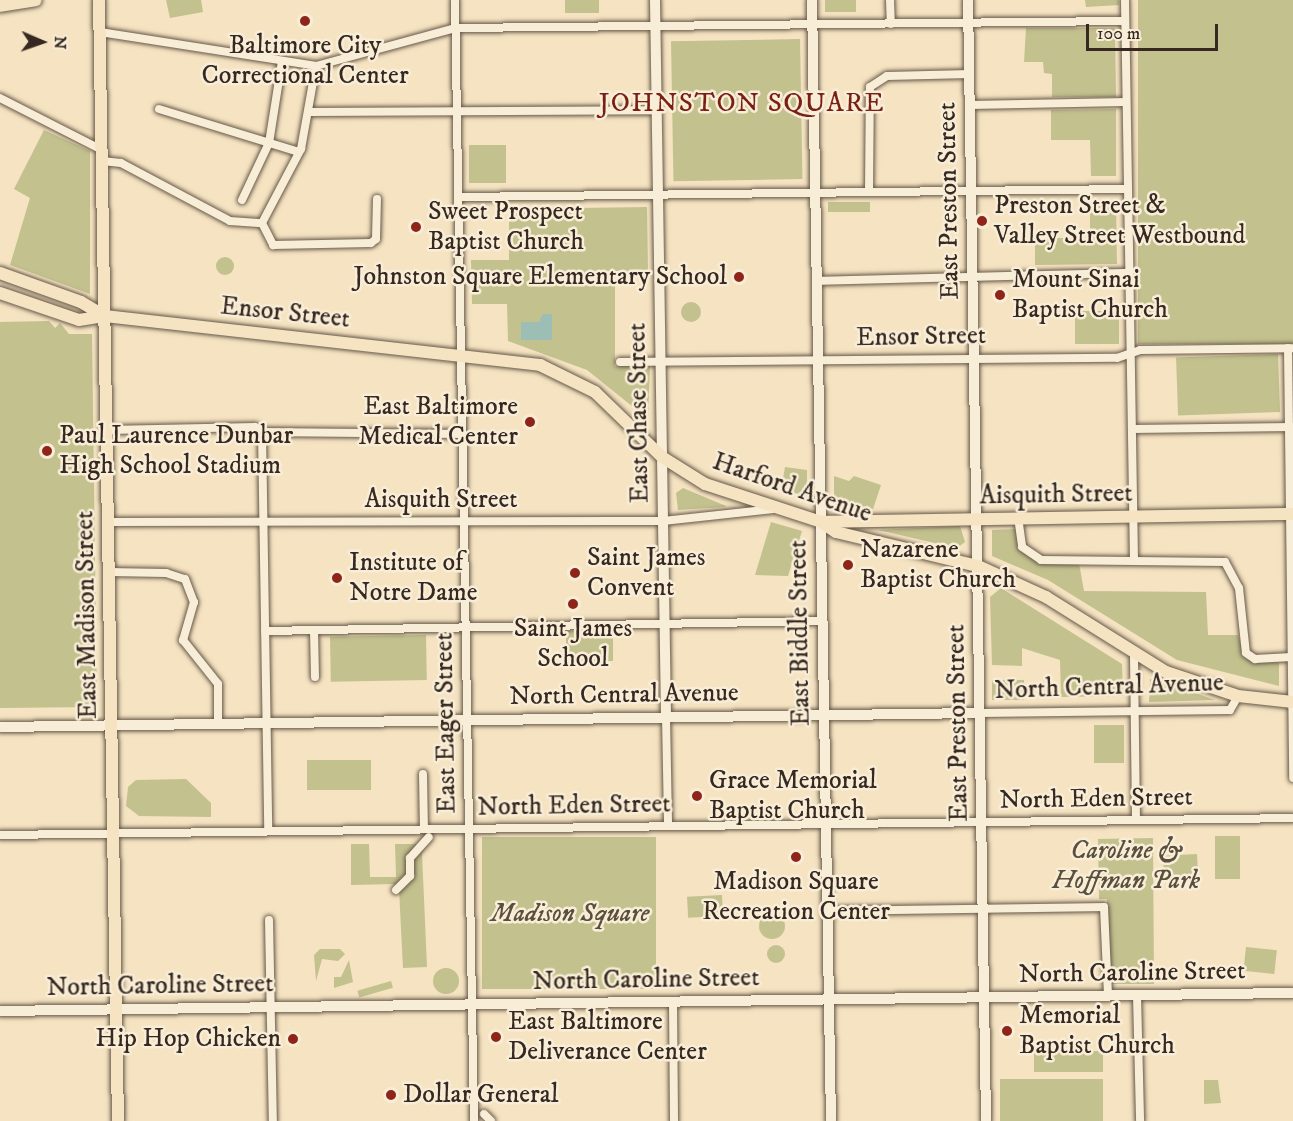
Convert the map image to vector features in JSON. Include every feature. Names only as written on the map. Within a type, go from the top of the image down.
[{"type":"main road","points":[[0,6],[36,0]]},
{"type":"main road","name":"East Madison Street","points":[[99,0],[118,1121]]},
{"type":"main road","name":"Ensor Street","points":[[0,273],[81,302],[104,316]]},
{"type":"main road","name":"Ensor Street","points":[[0,293],[79,320],[104,316],[461,353]]},
{"type":"main road","name":"Harford Avenue","points":[[461,353],[526,361],[562,372],[614,408],[662,457],[705,484],[773,509],[821,522],[836,532],[978,566],[1046,597],[1134,656],[1238,696],[1292,702]]},
{"type":"main road","name":"Aisquith Street","points":[[821,522],[1291,514]]},
{"type":"street","name":"East Eager Street","points":[[455,0],[474,1121]]},
{"type":"street","name":"East Chase Street","points":[[655,0],[668,825]]},
{"type":"street","name":"East Biddle Street","points":[[812,0],[831,1121]]},
{"type":"street","points":[[890,0],[891,24]]},
{"type":"street","name":"East Preston Street","points":[[968,0],[986,1121]]},
{"type":"street","points":[[1125,0],[1134,559]]},
{"type":"street","points":[[100,32],[316,66],[456,28],[1125,21]]},
{"type":"street","points":[[242,200],[269,143],[282,61]]},
{"type":"street","points":[[316,66],[309,112],[299,152],[261,223],[269,244],[275,246],[371,243],[376,239],[377,198]]},
{"type":"street","points":[[869,192],[870,87],[887,76],[969,74]]},
{"type":"street","points":[[0,98],[102,155],[230,220],[261,223]]},
{"type":"street","points":[[970,105],[1126,102]]},
{"type":"street","points":[[159,109],[299,152]]},
{"type":"street","points":[[309,112],[657,110]]},
{"type":"street","points":[[459,197],[1128,189]]},
{"type":"street","points":[[817,281],[1129,273]]},
{"type":"street","points":[[1290,348],[1293,778]]},
{"type":"street","name":"Ensor Street","points":[[620,362],[974,359],[1290,348]]},
{"type":"street","points":[[106,430],[255,427],[262,432],[463,434]]},
{"type":"street","points":[[1132,429],[1291,427]]},
{"type":"street","points":[[262,432],[268,831]]},
{"type":"street","name":"Aisquith Street","points":[[108,522],[464,524],[663,521],[773,509]]},
{"type":"street","points":[[1018,517],[1022,547],[1041,560],[1134,559],[1225,562],[1239,588],[1243,649],[1255,659],[1292,657]]},
{"type":"street","points":[[109,572],[165,573],[185,579],[194,602],[183,640],[191,658],[218,684],[218,723]]},
{"type":"street","points":[[265,631],[822,621]]},
{"type":"street","points":[[314,630],[315,677]]},
{"type":"street","points":[[1134,656],[1136,819]]},
{"type":"street","name":"North Central Avenue","points":[[0,727],[1230,710],[1238,696]]},
{"type":"street","points":[[423,774],[424,829]]},
{"type":"street","name":"North Eden Street","points":[[0,835],[1293,818]]},
{"type":"street","points":[[396,890],[410,876],[410,858],[429,837]]},
{"type":"street","points":[[827,911],[1104,907],[1108,996]]},
{"type":"street","points":[[269,920],[273,1121]]},
{"type":"street","name":"North Caroline Street","points":[[0,1011],[1293,993]]},
{"type":"street","points":[[1137,995],[1140,1121]]},
{"type":"street","points":[[673,1002],[674,1121]]},
{"type":"street","points":[[484,1114],[491,1121]]},
{"type":"green space","points":[[166,0],[201,0],[203,12],[170,18]]},
{"type":"green space","points":[[565,0],[599,0],[599,13],[565,13]]},
{"type":"green space","points":[[825,0],[856,0],[856,12],[825,12]]},
{"type":"green space","points":[[1085,0],[1119,0],[1119,5],[1086,7]]},
{"type":"green space","points":[[1138,0],[1293,0],[1293,344],[1138,344]]},
{"type":"green space","points":[[1026,28],[1115,28],[1116,97],[1052,97],[1052,74],[1044,73],[1043,62],[1024,62]]},
{"type":"green space","name":"JOHNSTON SQUARE","points":[[800,39],[802,179],[673,181],[671,41]]},
{"type":"green space","points":[[1116,109],[1116,176],[1091,176],[1090,140],[1051,140],[1051,110]]},
{"type":"green space","points":[[44,130],[90,151],[90,294],[10,265],[30,198],[14,189]]},
{"type":"green space","points":[[469,145],[506,145],[506,183],[469,183]]},
{"type":"green space","points":[[828,202],[870,202],[870,212],[828,212]]},
{"type":"green space","points":[[1090,202],[1116,202],[1117,264],[1035,265],[1035,238],[1090,238]]},
{"type":"green space","points":[[647,207],[648,272],[615,272],[615,366],[650,366],[648,419],[587,370],[508,341],[507,304],[472,304],[471,260],[509,260],[509,209]]},
{"type":"green space","points":[[225,257],[231,260],[234,266],[231,272],[225,275],[219,272],[216,266],[219,260]]},
{"type":"green space","points":[[691,302],[698,305],[701,312],[698,319],[691,322],[684,319],[681,312],[684,305]]},
{"type":"green space","points":[[1075,311],[1119,311],[1119,344],[1075,344]]},
{"type":"green space","name":"Paul Laurence Dunbar High School Stadium","points":[[49,321],[55,328],[60,323],[69,334],[92,334],[97,707],[0,708],[0,322]]},
{"type":"green space","points":[[1278,354],[1280,412],[1178,416],[1176,358]]},
{"type":"green space","points":[[785,467],[807,470],[807,496],[781,490]]},
{"type":"green space","points":[[834,476],[849,481],[854,476],[881,485],[873,509],[834,504]]},
{"type":"green space","points":[[683,488],[726,506],[678,510],[676,493]]},
{"type":"green space","points":[[771,522],[802,531],[788,576],[755,575]]},
{"type":"green space","points":[[960,526],[965,542],[957,548],[878,530]]},
{"type":"green space","points":[[1016,529],[1018,545],[1033,559],[1079,563],[1084,591],[1206,592],[1208,635],[1238,635],[1246,659],[1279,663],[1279,686],[1177,660],[1048,580],[992,556],[992,530]]},
{"type":"green space","points":[[1001,588],[1122,664],[1123,696],[1061,697],[1060,660],[1022,648],[1022,666],[992,665],[990,597]]},
{"type":"green space","points":[[566,631],[613,631],[613,661],[566,661]]},
{"type":"green space","points":[[426,635],[427,680],[331,682],[330,637]]},
{"type":"green space","points":[[1150,679],[1156,679],[1215,700],[1149,702]]},
{"type":"green space","points":[[992,680],[1024,680],[1024,700],[992,700]]},
{"type":"green space","points":[[1094,725],[1124,725],[1124,763],[1094,763]]},
{"type":"green space","points":[[307,760],[371,760],[371,790],[307,790]]},
{"type":"green space","points":[[186,779],[211,803],[211,817],[139,816],[126,806],[128,787],[136,780]]},
{"type":"green space","points":[[1215,836],[1240,836],[1240,879],[1215,879]]},
{"type":"green space","name":"Madison Square","points":[[482,837],[656,837],[656,989],[482,989]]},
{"type":"green space","name":"Caroline & Hoffman Park","points":[[1153,838],[1154,984],[1108,984],[1107,899],[1099,899],[1098,839]]},
{"type":"green space","points":[[351,844],[369,844],[370,877],[396,877],[395,844],[427,844],[422,853],[427,967],[403,968],[399,889],[394,884],[351,885]]},
{"type":"green space","points":[[1197,854],[1198,876],[1164,878],[1163,856]]},
{"type":"green space","points":[[722,895],[723,916],[688,918],[687,897]]},
{"type":"green space","points":[[772,913],[781,917],[785,926],[781,935],[772,939],[763,935],[759,926],[763,917]]},
{"type":"green space","points":[[776,945],[783,947],[785,954],[783,961],[776,963],[769,961],[767,954],[769,947]]},
{"type":"green space","points":[[1246,947],[1277,950],[1274,974],[1243,971]]},
{"type":"green space","points":[[320,949],[340,949],[345,954],[338,961],[322,959],[316,981],[314,955]]},
{"type":"green space","points":[[349,960],[353,982],[334,988],[334,977],[341,977]]},
{"type":"green space","points":[[446,968],[455,972],[459,981],[455,990],[446,994],[437,990],[433,981],[437,972]]},
{"type":"green space","points":[[391,981],[393,988],[359,997],[357,991]]},
{"type":"green space","points":[[1034,1051],[1103,1051],[1103,1072],[1034,1072]]},
{"type":"green space","points":[[1000,1079],[1103,1079],[1103,1121],[1000,1121]]},
{"type":"green space","points":[[1204,1080],[1218,1080],[1221,1103],[1204,1104]]},
{"type":"water","points":[[543,314],[552,314],[552,340],[521,340],[521,322],[539,322]]},
{"type":"place","name":"Baltimore City Correctional Center","points":[[305,21]]},
{"type":"place","name":"Preston Street & Valley Street Westbound","points":[[982,221]]},
{"type":"place","name":"Sweet Prospect Baptist Church","points":[[416,227]]},
{"type":"place","name":"Johnston Square Elementary School","points":[[739,277]]},
{"type":"place","name":"Mount Sinai Baptist Church","points":[[1000,295]]},
{"type":"place","name":"East Baltimore Medical Center","points":[[530,422]]},
{"type":"place","name":"Paul Laurence Dunbar High School Stadium","points":[[47,451]]},
{"type":"place","name":"Nazarene Baptist Church","points":[[848,565]]},
{"type":"place","name":"Saint James Convent","points":[[575,573]]},
{"type":"place","name":"Institute of Notre Dame","points":[[337,578]]},
{"type":"place","name":"Saint James School","points":[[573,604]]},
{"type":"place","name":"Grace Memorial Baptist Church","points":[[697,796]]},
{"type":"place","name":"Madison Square Recreation Center","points":[[796,857]]},
{"type":"place","name":"Memorial Baptist Church","points":[[1007,1031]]},
{"type":"place","name":"East Baltimore Deliverance Center","points":[[496,1037]]},
{"type":"place","name":"Hip Hop Chicken","points":[[293,1039]]},
{"type":"place","name":"Dollar General","points":[[391,1095]]},
{"type":"district","name":"JOHNSTON SQUARE","points":[[742,104]]}]
